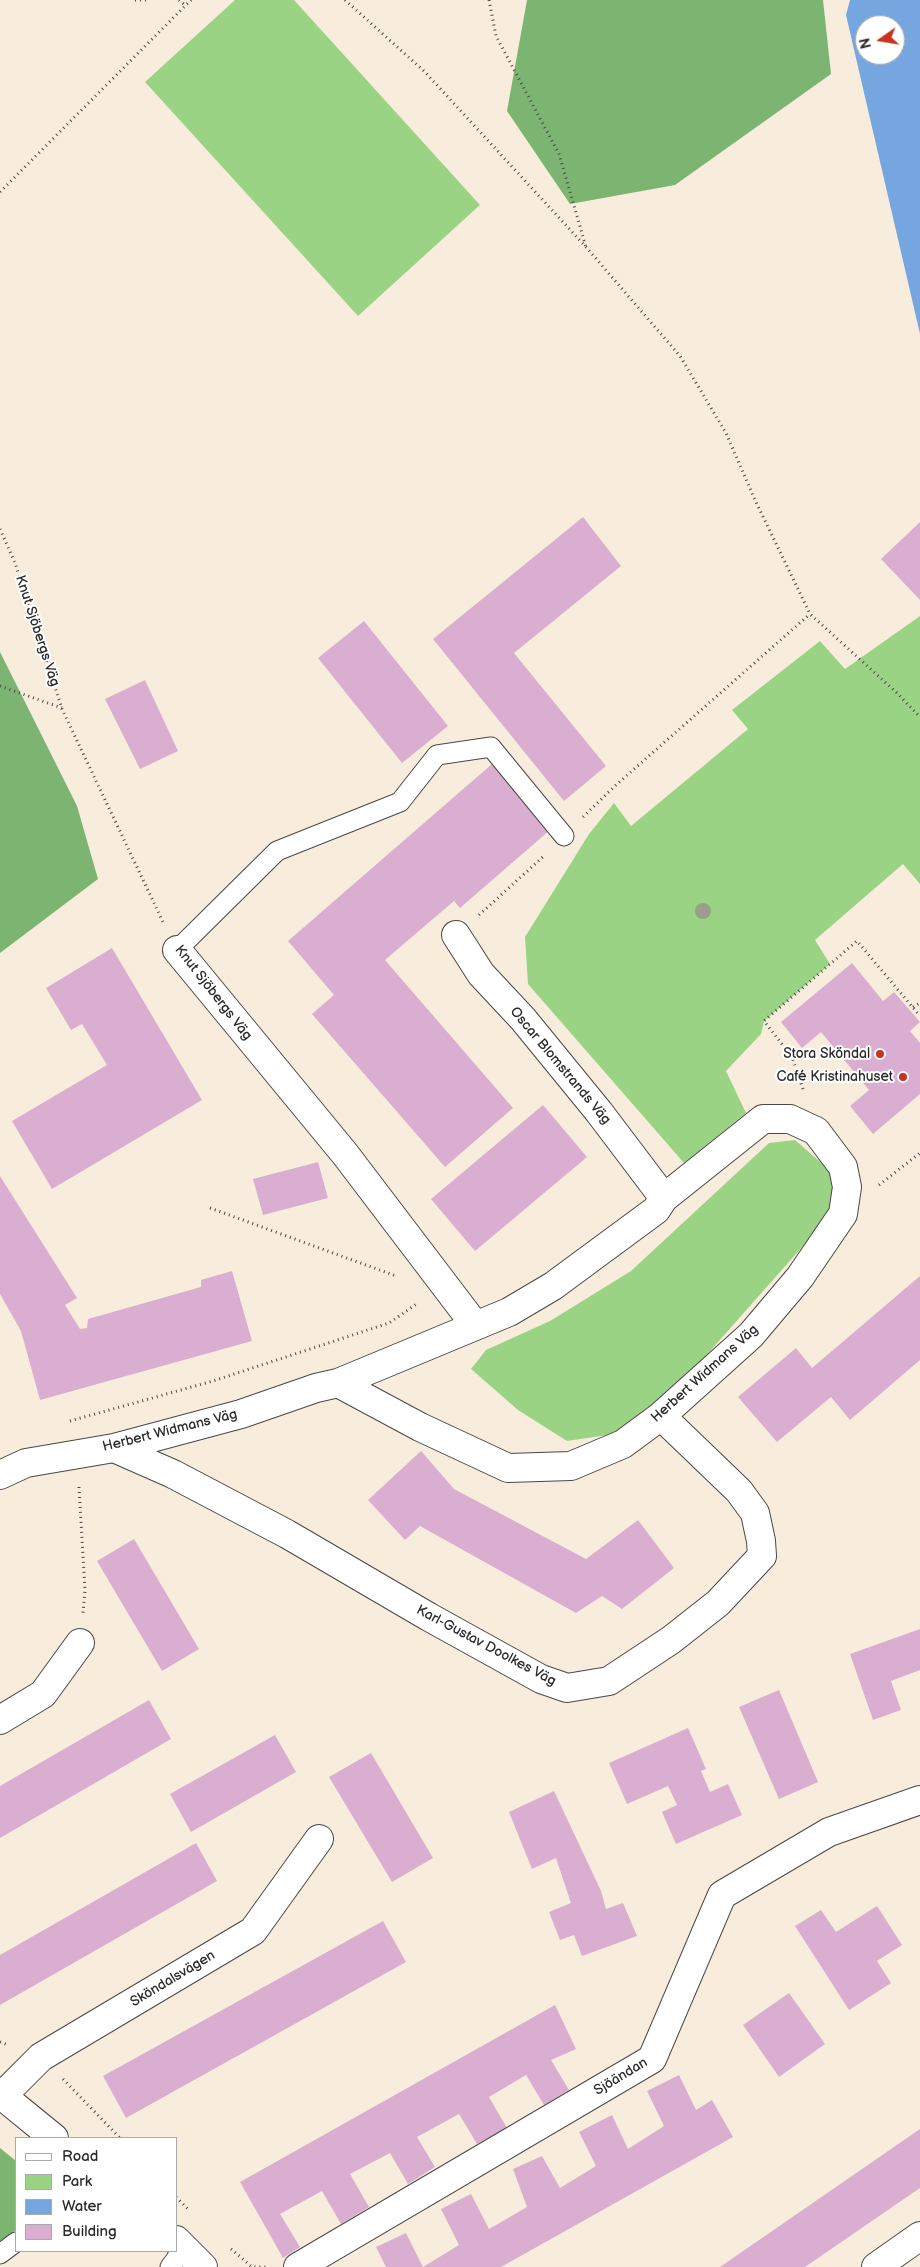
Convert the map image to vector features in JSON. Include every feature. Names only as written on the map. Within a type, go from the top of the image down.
[{"type":"street","name":"Oscar Blomstrands Väg","points":[[456,935],[481,974],[599,1112],[664,1198]]},
{"type":"street","name":"Knut Sjöbergs Väg","points":[[177,950],[345,1154],[475,1325]]},
{"type":"street","name":"Herbert Widmans Väg","points":[[0,1475],[26,1463],[114,1448],[240,1414],[316,1388],[338,1383],[509,1312],[553,1286],[656,1210],[664,1198],[764,1119],[790,1119],[816,1131],[843,1167],[847,1187],[844,1214],[800,1276],[750,1335],[662,1416],[623,1444],[571,1466],[508,1468],[420,1427],[338,1383]]},
{"type":"street","name":"Karl-Gustav Doolkes Väg","points":[[114,1448],[173,1474],[287,1534],[430,1618],[541,1679],[567,1688],[609,1681],[671,1640],[718,1603],[762,1556],[762,1541],[755,1513],[739,1491],[662,1416]]},
{"type":"street","points":[[0,1720],[43,1694],[80,1644]]},
{"type":"street","name":"Sjöändan","points":[[298,2267],[652,2059],[722,1895],[829,1832],[920,1800]]},
{"type":"street","name":"Sköndalsvägen","points":[[53,2137],[1,2095],[41,2057],[254,1931],[320,1838]]},
{"type":"street","points":[[876,2267],[920,2236]]},
{"type":"street","points":[[178,2252],[203,2267]]},
{"type":"lane","points":[[177,950],[277,851],[400,802],[438,755],[491,746],[564,836]]},
{"type":"lane","points":[[0,2254],[15,2243]]},
{"type":"path","points":[[135,0],[150,0]]},
{"type":"path","points":[[179,0],[185,5]]},
{"type":"path","points":[[0,192],[191,0]]},
{"type":"path","points":[[345,0],[424,71],[586,247],[680,356],[726,433],[755,500],[810,614],[897,694],[920,718]]},
{"type":"path","points":[[488,0],[496,36],[559,154],[586,247]]},
{"type":"path","name":"Knut Sjöbergs Väg","points":[[0,529],[15,563],[62,709],[177,950]]},
{"type":"path","points":[[456,935],[511,888],[616,785],[810,614]]},
{"type":"path","points":[[0,686],[62,709]]},
{"type":"path","points":[[816,1131],[792,1057],[764,1021],[857,941],[920,1016]]},
{"type":"path","points":[[913,1008],[920,1002]]},
{"type":"path","points":[[844,1214],[920,1153]]},
{"type":"path","points":[[210,1208],[400,1278]]},
{"type":"path","points":[[69,1421],[213,1381],[389,1323],[420,1302]]},
{"type":"path","points":[[74,1454],[78,1479],[85,1590],[80,1644]]},
{"type":"path","points":[[0,2042],[41,2057],[119,2137]]},
{"type":"green space","points":[[235,0],[294,0],[480,205],[358,316],[145,82]]},
{"type":"green space","points":[[527,0],[823,0],[831,74],[675,185],[570,204],[507,111]]},
{"type":"green space","points":[[920,616],[920,884],[903,864],[815,940],[830,964],[764,1021],[761,1034],[726,1071],[746,1113],[684,1163],[528,984],[525,937],[589,834],[614,803],[631,826],[748,729],[732,710],[820,641],[845,669]]},
{"type":"green space","points":[[0,652],[77,806],[98,879],[0,953]]},
{"type":"green space","points":[[795,1140],[833,1173],[834,1211],[703,1359],[658,1405],[621,1433],[567,1441],[518,1410],[471,1369],[486,1350],[550,1321],[631,1271],[769,1143]]},
{"type":"green space","points":[[0,2148],[15,2160],[15,2231],[0,2242]]},
{"type":"water","points":[[850,0],[920,0],[920,334],[858,65],[905,65],[905,15],[855,15],[855,54],[846,15]]},
{"type":"building","points":[[583,517],[621,566],[514,653],[606,766],[564,801],[433,639]]},
{"type":"building","points":[[920,522],[920,600],[881,559]]},
{"type":"building","points":[[364,621],[448,726],[402,763],[318,658]]},
{"type":"building","points":[[145,680],[178,751],[140,769],[105,699]]},
{"type":"building","points":[[492,764],[550,830],[460,908],[454,901],[385,960],[513,1108],[445,1167],[312,1014],[334,995],[288,941]]},
{"type":"building","points":[[112,948],[202,1100],[52,1189],[12,1121],[107,1065],[82,1024],[71,1030],[46,988]]},
{"type":"building","name":"Stora Sköndal","points":[[852,963],[883,1001],[894,992],[920,1022],[910,1031],[920,1043],[920,1094],[873,1134],[850,1106],[869,1090],[821,1032],[802,1048],[781,1022]]},
{"type":"building","points":[[543,1105],[587,1157],[475,1251],[431,1199]]},
{"type":"building","points":[[318,1162],[328,1198],[263,1215],[253,1179]]},
{"type":"building","points":[[0,1176],[77,1298],[65,1305],[80,1329],[87,1328],[88,1319],[201,1287],[201,1280],[232,1271],[252,1341],[40,1400],[21,1331],[0,1294]]},
{"type":"building","points":[[920,1276],[920,1360],[850,1420],[831,1397],[777,1442],[738,1397],[796,1348],[812,1368]]},
{"type":"building","points":[[421,1451],[454,1489],[586,1559],[638,1520],[674,1568],[622,1609],[602,1596],[576,1613],[420,1526],[405,1540],[368,1500]]},
{"type":"building","points":[[134,1539],[199,1649],[162,1671],[97,1561]]},
{"type":"building","points":[[920,1629],[920,1670],[891,1681],[901,1710],[873,1720],[850,1654]]},
{"type":"building","points":[[779,1690],[818,1782],[779,1799],[739,1707]]},
{"type":"building","points":[[149,1700],[171,1739],[0,1838],[0,1786]]},
{"type":"building","points":[[688,1728],[706,1769],[701,1771],[710,1792],[728,1784],[742,1815],[676,1844],[662,1812],[677,1805],[668,1786],[627,1804],[609,1763]]},
{"type":"building","points":[[275,1735],[296,1772],[191,1832],[170,1794]]},
{"type":"building","points":[[371,1753],[433,1858],[392,1882],[329,1777]]},
{"type":"building","points":[[554,1791],[601,1891],[606,1909],[623,1903],[637,1936],[582,1956],[574,1935],[560,1940],[549,1912],[571,1903],[556,1858],[532,1869],[509,1812]]},
{"type":"building","points":[[196,1843],[217,1881],[0,2005],[0,1955]]},
{"type":"building","points":[[877,1906],[902,1945],[877,1961],[891,1983],[849,2010],[795,1926],[821,1910],[836,1932]]},
{"type":"building","points":[[383,1921],[406,1962],[126,2118],[103,2076]]},
{"type":"building","points":[[789,1993],[825,2044],[779,2077],[743,2025]]},
{"type":"building","points":[[555,2005],[576,2049],[551,2060],[569,2090],[544,2105],[526,2075],[489,2097],[507,2128],[477,2144],[459,2114],[417,2137],[435,2167],[408,2184],[390,2153],[350,2174],[369,2207],[341,2224],[322,2191],[280,2214],[300,2247],[283,2258],[240,2182]]},
{"type":"building","points":[[679,2075],[696,2110],[712,2100],[733,2137],[501,2267],[423,2267],[459,2245],[441,2209],[471,2194],[489,2229],[527,2207],[513,2169],[542,2156],[560,2188],[596,2166],[579,2132],[612,2115],[628,2149],[664,2126],[647,2091]]},
{"type":"building","points":[[920,2129],[920,2188],[805,2267],[720,2267]]},
{"type":"building","points":[[406,2233],[423,2267],[386,2267],[376,2247]]},
{"type":"place","name":"Stora Sköndal","points":[[880,1054]]},
{"type":"place","name":"Café Kristinahuset","points":[[903,1077]]}]
